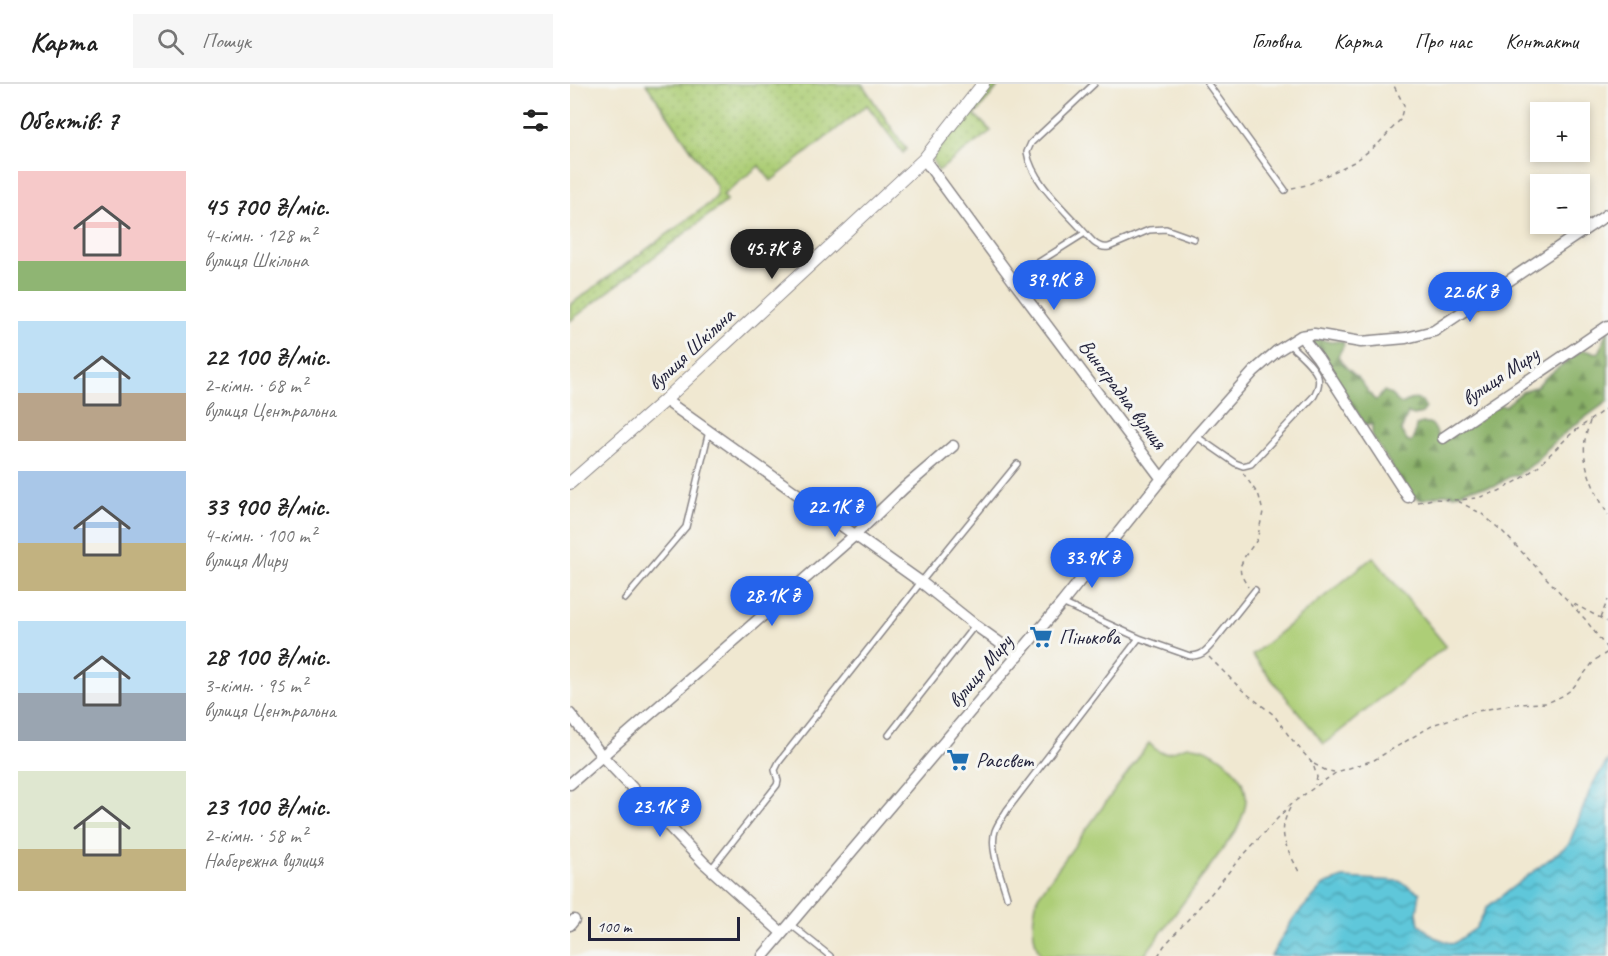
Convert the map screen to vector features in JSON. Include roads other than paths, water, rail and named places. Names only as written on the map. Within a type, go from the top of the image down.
[{"type":"street","name":"вулиця Шкільна","points":[[570,483],[665,400],[924,159],[983,84]]},
{"type":"street","name":"Виноградна вулиця","points":[[924,159],[1162,479]]},
{"type":"street","points":[[1408,497],[1318,358],[1301,336],[1314,334],[1361,342],[1406,338],[1434,331],[1608,213]]},
{"type":"street","name":"вулиця Миру","points":[[1443,438],[1608,326]]},
{"type":"street","name":"вулиця Миру","points":[[763,956],[1018,656],[1196,436],[1254,371],[1277,351],[1301,336]]},
{"type":"street","points":[[665,400],[921,582],[1018,656]]},
{"type":"street","points":[[570,784],[954,446]]},
{"type":"street","points":[[570,714],[602,756],[711,869],[782,933]]},
{"type":"lane","points":[[1094,84],[1031,143],[1027,152],[1030,167],[1044,188],[1096,245],[1103,248],[1109,247],[1149,230],[1166,229],[1194,239]]},
{"type":"lane","points":[[1208,84],[1285,190]]},
{"type":"lane","points":[[1012,279],[1085,233]]},
{"type":"lane","points":[[1196,436],[1235,463],[1243,466],[1251,464],[1314,396],[1318,387],[1318,377],[1311,366],[1288,344]]},
{"type":"lane","points":[[625,600],[686,527],[709,431]]},
{"type":"lane","points":[[711,869],[777,785],[775,770],[779,762],[1017,464]]},
{"type":"lane","points":[[1062,603],[1139,638],[1190,656],[1198,656],[1204,652],[1255,590]]},
{"type":"lane","points":[[889,735],[975,625]]},
{"type":"lane","points":[[1007,897],[993,841],[998,824],[1139,638]]},
{"type":"lane","points":[[790,924],[830,956]]},
{"type":"water","points":[[1608,760],[1608,956],[1271,956],[1293,919],[1324,885],[1343,878],[1399,881],[1420,893],[1417,912],[1419,924],[1434,937],[1453,944],[1476,928],[1487,907],[1569,844],[1592,785]]},
{"type":"place","name":"Пінькова","points":[[1041,637]]},
{"type":"place","name":"Рассвет","points":[[958,760]]}]
